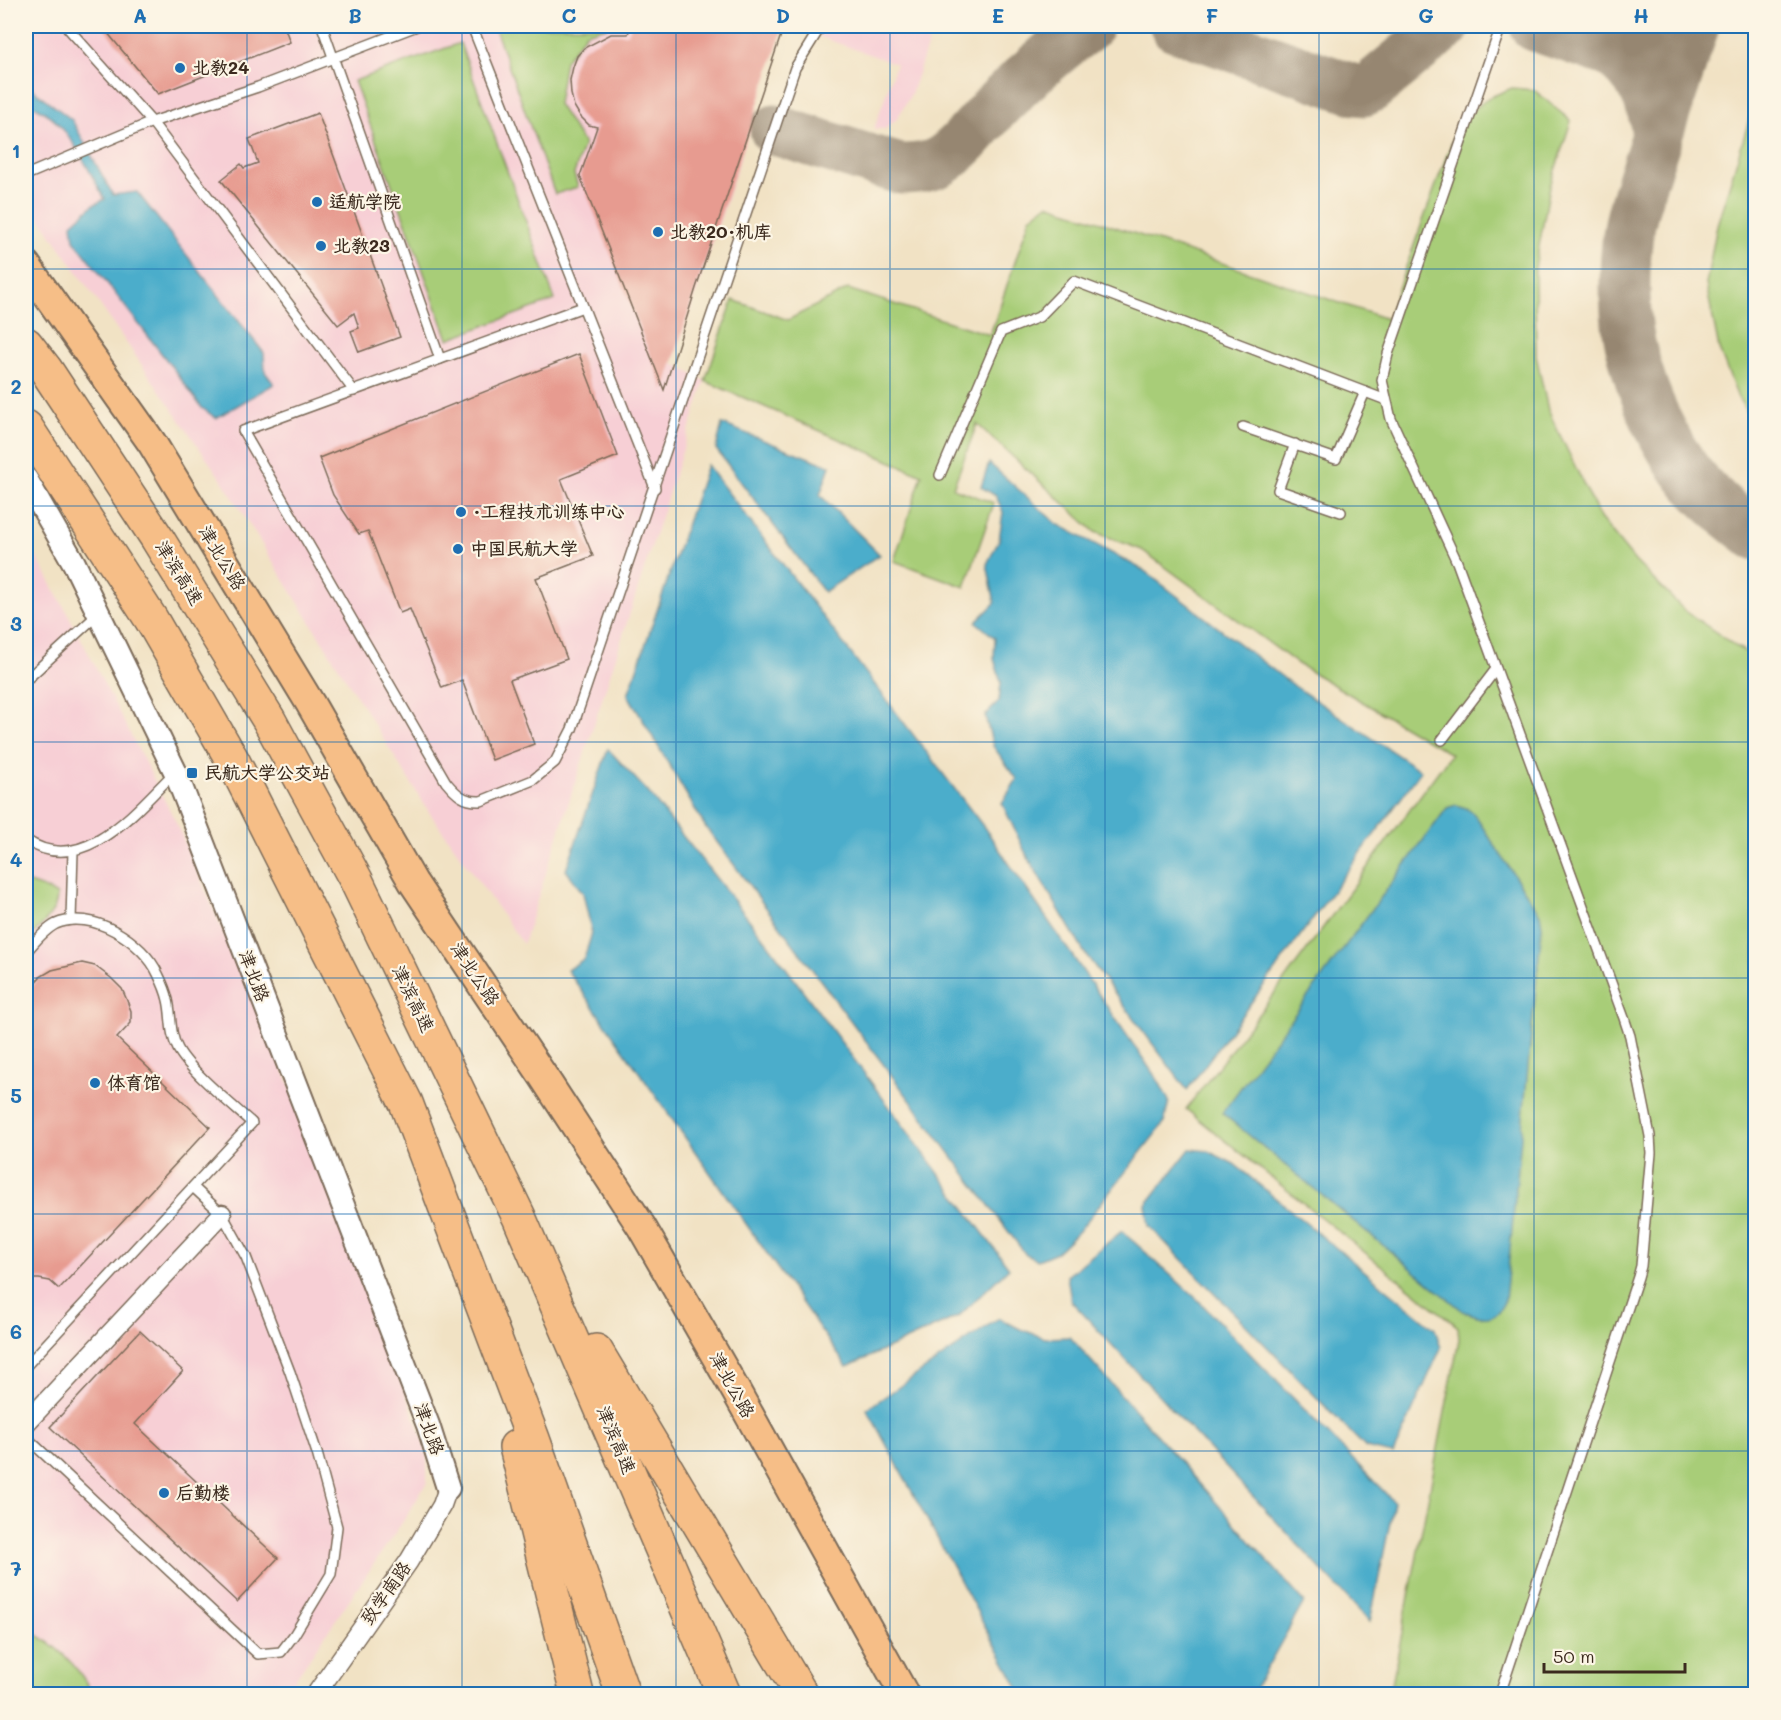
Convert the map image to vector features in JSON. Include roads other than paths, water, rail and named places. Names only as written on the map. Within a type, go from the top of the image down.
[{"type":"highway","name":"津滨高速","points":[[26,344],[46,370],[157,538],[269,720],[356,880],[519,1216],[724,1695]]},
{"type":"highway","points":[[26,427],[151,618],[233,761],[406,1103],[533,1439],[623,1695]]},
{"type":"highway","points":[[519,1216],[618,1388],[801,1695]]},
{"type":"highway","points":[[477,1291],[577,1695]]},
{"type":"main road","name":"津北公路","points":[[26,265],[152,443],[310,703],[413,882],[641,1227],[736,1391],[904,1695]]},
{"type":"main road","name":"津北公路","points":[[26,282],[161,478],[298,704],[396,876],[627,1228],[728,1400],[891,1695]]},
{"type":"street","name":"津北路","points":[[26,479],[74,564],[175,771],[428,1425],[448,1488]]},
{"type":"street","points":[[28,1415],[222,1214]]},
{"type":"street","name":"致学南路","points":[[316,1695],[409,1561],[442,1505],[448,1488]]},
{"type":"lane","points":[[66,26],[152,122],[354,391]]},
{"type":"lane","points":[[322,26],[441,359]]},
{"type":"lane","points":[[26,175],[152,122],[258,87],[417,26]]},
{"type":"lane","points":[[472,26],[655,488]]},
{"type":"lane","points":[[583,307],[243,431],[446,782],[459,797],[472,801],[480,801],[533,780],[555,762],[564,747],[655,488],[795,68],[821,26]]},
{"type":"lane","points":[[1500,1695],[1638,1277],[1641,1266],[1651,1153],[1650,1136],[1630,1036],[1624,1018],[1457,562],[1391,419],[1382,380],[1388,354],[1502,26]]},
{"type":"lane","points":[[940,475],[1001,332],[1039,317],[1074,281],[1386,400]]},
{"type":"lane","points":[[1243,427],[1336,459],[1365,392]]},
{"type":"lane","points":[[1295,444],[1278,489],[1341,512]]},
{"type":"lane","points":[[26,680],[99,613]]},
{"type":"lane","points":[[1442,740],[1496,669]]},
{"type":"lane","points":[[28,845],[73,851],[94,844],[110,833],[175,771]]},
{"type":"lane","points":[[71,920],[73,851]]},
{"type":"lane","points":[[26,952],[54,925],[71,920],[94,923],[120,933],[142,951],[157,971],[168,1000],[170,1027],[178,1049],[191,1066],[252,1124],[26,1366]]},
{"type":"lane","points":[[26,1437],[258,1654],[281,1652],[331,1574],[336,1527],[317,1453],[290,1372],[246,1257],[222,1214],[193,1187]]},
{"type":"water","points":[[26,84],[72,120],[113,195],[137,192],[264,353],[265,372],[274,384],[216,418],[202,408],[74,240],[72,224],[93,205],[105,199],[82,157],[63,130],[40,109],[26,103]]},
{"type":"water","points":[[722,424],[830,466],[820,495],[880,555],[824,592],[716,449]]},
{"type":"water","points":[[989,463],[1057,524],[1143,570],[1290,683],[1421,771],[1187,1090],[1084,952],[1027,856],[1002,803],[1017,779],[993,746],[985,716],[999,701],[1001,682],[994,659],[995,638],[976,622],[995,603],[987,564],[999,540],[1003,512],[996,496],[981,487]]},
{"type":"water","points":[[707,465],[986,830],[1159,1082],[1169,1101],[1164,1123],[1079,1231],[1057,1252],[1038,1260],[1026,1255],[705,826],[628,695]]},
{"type":"water","points":[[608,749],[648,792],[769,945],[1009,1268],[959,1316],[847,1367],[567,970],[584,959],[592,933],[583,893],[566,870]]},
{"type":"water","points":[[1456,805],[1474,814],[1540,914],[1542,926],[1505,1300],[1497,1313],[1488,1317],[1463,1311],[1222,1113],[1447,808]]},
{"type":"water","points":[[1190,1149],[1208,1151],[1234,1164],[1435,1329],[1441,1348],[1393,1454],[1366,1448],[1149,1226],[1146,1205]]},
{"type":"water","points":[[1122,1231],[1198,1300],[1394,1502],[1370,1622],[1071,1301],[1067,1276]]},
{"type":"water","points":[[999,1318],[1045,1338],[1070,1337],[1304,1602],[1252,1694],[1022,1694],[867,1409]]},
{"type":"place","name":"北教24","points":[[180,68]]},
{"type":"place","name":"适航学院","points":[[317,202]]},
{"type":"place","name":"北教20·机库","points":[[658,232]]},
{"type":"place","name":"北教23","points":[[321,246]]},
{"type":"place","name":"·工程技术训练中心","points":[[461,512]]},
{"type":"place","name":"中国民航大学","points":[[458,549]]},
{"type":"place","name":"民航大学公交站","points":[[192,773]]},
{"type":"place","name":"体育馆","points":[[95,1083]]},
{"type":"place","name":"后勤楼","points":[[164,1493]]}]
